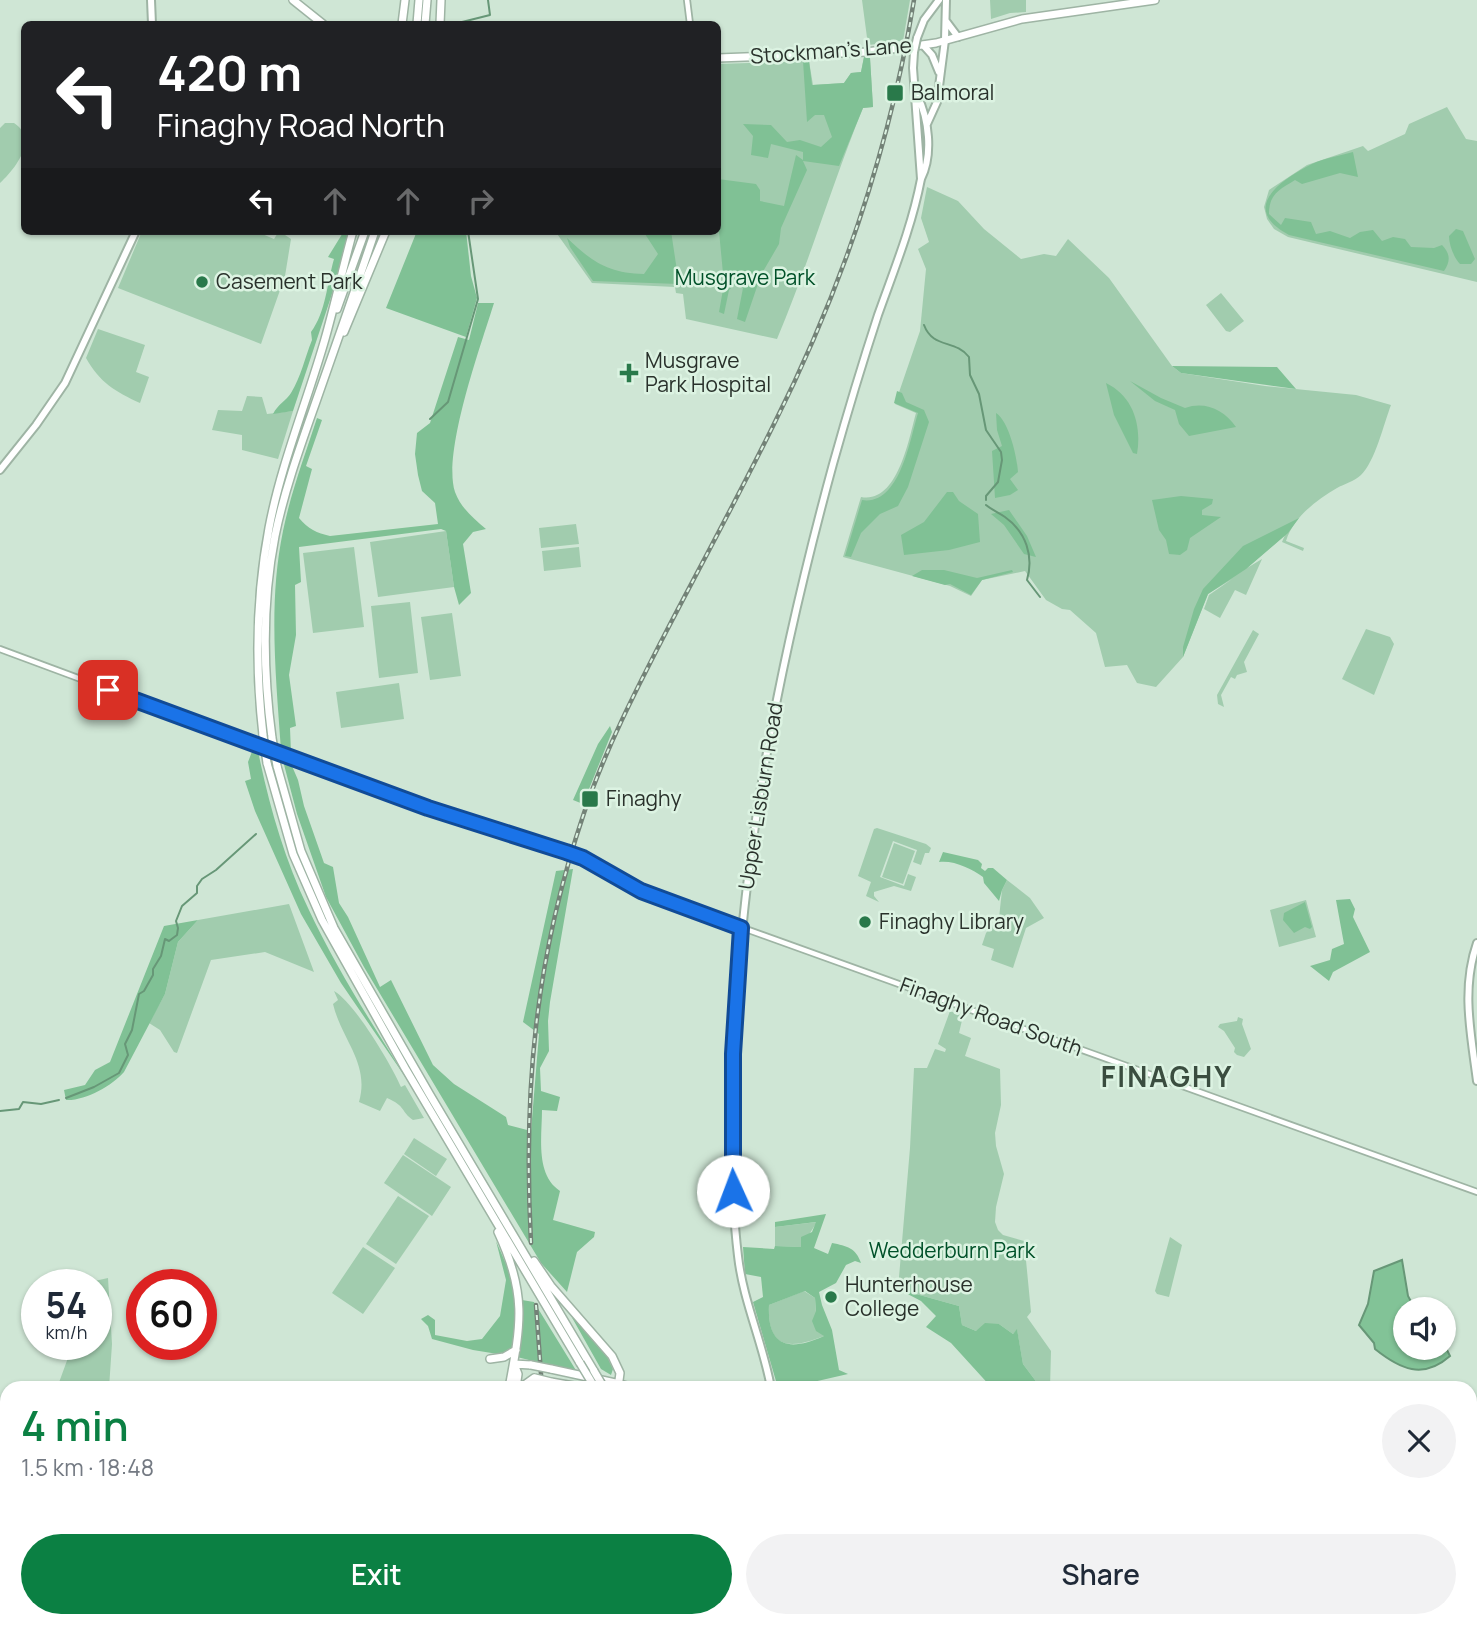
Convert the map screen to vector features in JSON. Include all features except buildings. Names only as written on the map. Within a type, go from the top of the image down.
[{"type":"highway","points":[[293,0],[319,21]]},
{"type":"highway","points":[[402,21],[405,0]]},
{"type":"highway","points":[[417,21],[419,0]]},
{"type":"highway","points":[[425,21],[427,0]]},
{"type":"highway","points":[[440,21],[441,0]]},
{"type":"highway","name":"Stockman's Lane","points":[[721,58],[866,52],[923,45],[1022,19],[1155,0]]},
{"type":"highway","points":[[352,235],[325,339],[278,491],[265,553],[259,601],[257,653],[267,763],[293,854],[322,920],[391,1045],[591,1381]]},
{"type":"highway","points":[[325,339],[364,235]]},
{"type":"highway","points":[[373,235],[289,484],[272,555],[266,604],[265,649],[268,700],[277,766],[296,838],[320,900],[430,1095],[600,1381]]},
{"type":"highway","points":[[332,355],[384,235]]},
{"type":"highway","points":[[430,1095],[476,1163],[545,1278],[612,1356],[620,1373],[619,1381]]},
{"type":"highway","points":[[485,1203],[516,1279],[520,1308],[515,1370],[517,1381]]},
{"type":"highway","points":[[490,1359],[506,1357],[516,1350]]},
{"type":"highway","points":[[515,1370],[531,1365],[599,1381]]},
{"type":"highway","points":[[515,1370],[547,1381]]},
{"type":"highway","points":[[511,1381],[515,1370]]},
{"type":"highway","points":[[529,1381],[534,1378]]},
{"type":"main road","points":[[151,0],[152,21]]},
{"type":"main road","points":[[921,179],[914,52],[928,13],[939,0]]},
{"type":"main road","points":[[920,138],[923,135],[922,122],[926,121],[936,91],[949,0]]},
{"type":"main road","points":[[946,22],[958,37]]},
{"type":"main road","points":[[923,45],[932,54],[939,74]]},
{"type":"main road","points":[[917,95],[926,121],[927,159],[926,170],[921,179]]},
{"type":"main road","name":"Upper Lisburn Road","points":[[770,1381],[745,1297],[734,1215],[733,1054],[741,928],[767,750],[794,616],[848,411],[899,259],[921,179]]},
{"type":"main road","points":[[0,470],[32,431],[65,383],[134,235]]},
{"type":"main road","points":[[1477,943],[1469,971],[1467,993],[1477,1081]]},
{"type":"street","points":[[687,0],[690,21]]},
{"type":"street","name":"Finaghy Road South","points":[[0,649],[428,808],[583,858],[637,890],[1477,1192]]},
{"type":"green space","points":[[862,0],[910,0],[903,41],[868,45]]},
{"type":"green space","points":[[990,0],[1026,0],[1026,12],[1010,13],[991,19]]},
{"type":"green space","name":"Musgrave Park","points":[[864,57],[870,58],[873,107],[863,108],[777,339],[686,319],[683,294],[676,293],[675,287],[592,283],[558,235],[721,235],[721,64],[809,61],[813,85],[844,83],[851,73],[861,72]]},
{"type":"green space","points":[[864,57],[870,58],[873,107],[863,108],[839,166],[803,161],[807,170],[781,228],[779,244],[761,275],[745,322],[737,319],[743,288],[738,282],[729,290],[724,314],[719,312],[724,284],[719,235],[721,179],[756,184],[760,190],[760,201],[784,206],[796,155],[803,160],[803,152],[771,144],[768,158],[751,155],[753,136],[743,124],[771,125],[787,142],[800,140],[821,147],[832,137],[824,115],[815,115],[807,122],[803,61],[809,61],[812,85],[844,83],[851,73],[861,72]]},
{"type":"green space","points":[[1447,107],[1466,139],[1477,141],[1477,282],[1288,237],[1274,229],[1267,219],[1264,207],[1269,190],[1307,165],[1363,146],[1368,151],[1405,134],[1409,124]]},
{"type":"green space","points":[[5,123],[14,123],[21,130],[21,156],[0,183],[0,128]]},
{"type":"green space","points":[[1353,152],[1358,177],[1340,173],[1302,184],[1295,180],[1273,197],[1269,214],[1281,225],[1285,218],[1311,222],[1316,234],[1330,231],[1350,238],[1360,232],[1373,230],[1382,241],[1393,237],[1405,239],[1411,247],[1434,248],[1442,245],[1449,257],[1444,271],[1289,235],[1275,226],[1267,216],[1268,198],[1284,181],[1311,164]]},
{"type":"green space","points":[[927,187],[958,201],[984,229],[1021,259],[1044,254],[1056,256],[1068,239],[1109,278],[1172,366],[1181,373],[1265,386],[1356,395],[1391,405],[1375,452],[1366,469],[1359,477],[1313,504],[1289,533],[1286,541],[1304,548],[1303,551],[1282,542],[1285,535],[1247,568],[1262,559],[1246,595],[1235,590],[1220,618],[1204,609],[1209,595],[1232,579],[1208,594],[1183,657],[1156,687],[1137,683],[1127,665],[1105,667],[1096,633],[1070,610],[1062,609],[1046,600],[1025,571],[982,580],[971,596],[950,586],[843,557],[861,497],[874,496],[893,480],[900,467],[916,413],[895,404],[920,331],[926,269],[918,249],[929,242],[921,218]]},
{"type":"green space","points":[[1456,229],[1463,231],[1475,259],[1471,264],[1460,264],[1452,251],[1449,236]]},
{"type":"green space","name":"Casement Park","points":[[140,235],[264,235],[274,239],[276,235],[285,235],[291,239],[285,276],[261,344],[118,288]]},
{"type":"green space","points":[[342,235],[349,235],[293,411],[273,414],[291,393],[312,340],[311,332],[326,297],[334,259],[328,257]]},
{"type":"green space","points":[[415,235],[466,235],[471,276],[477,298],[466,337],[386,308]]},
{"type":"green space","points":[[646,235],[672,235],[679,284],[593,281],[567,238],[601,265],[631,273],[644,274],[658,254]]},
{"type":"green space","points":[[1221,293],[1244,321],[1230,332],[1226,331],[1206,305]]},
{"type":"green space","points":[[478,303],[494,303],[458,426],[452,474],[455,492],[461,503],[486,529],[473,532],[463,544],[471,593],[459,605],[446,531],[441,529],[299,547],[301,582],[295,585],[296,635],[289,675],[296,726],[290,728],[291,753],[281,750],[274,613],[278,558],[290,502],[317,418],[322,420],[306,466],[312,469],[299,518],[306,525],[330,536],[438,524],[435,503],[422,491],[418,475],[415,454],[417,433],[430,423],[458,337],[469,340]]},
{"type":"green space","points":[[98,329],[145,345],[136,372],[149,377],[140,403],[109,385],[86,358]]},
{"type":"green space","points":[[1172,366],[1277,367],[1296,389],[1181,373]]},
{"type":"green space","points":[[1130,381],[1185,408],[1199,405],[1220,411],[1236,427],[1189,436],[1179,424],[1175,410],[1155,401]]},
{"type":"green space","points":[[1106,383],[1123,395],[1134,412],[1138,432],[1137,454],[1133,453],[1114,415]]},
{"type":"green space","points":[[897,391],[902,393],[906,402],[924,410],[929,422],[908,487],[898,506],[880,514],[861,533],[851,557],[845,556],[862,500],[875,499],[886,493],[907,454],[918,413],[894,403]]},
{"type":"green space","points":[[247,396],[262,397],[267,414],[293,411],[278,459],[242,450],[242,435],[212,430],[218,410],[242,411]]},
{"type":"green space","points":[[996,413],[1005,423],[1012,440],[1018,472],[1010,479],[1018,490],[995,498],[992,451],[1002,446]]},
{"type":"green space","points":[[947,492],[953,492],[959,501],[978,514],[980,542],[949,550],[904,555],[901,535],[924,522]]},
{"type":"green space","points":[[1181,496],[1213,499],[1212,504],[1202,510],[1202,515],[1221,517],[1190,538],[1187,550],[1180,555],[1169,554],[1166,540],[1159,530],[1152,500]]},
{"type":"green space","points":[[1009,510],[1027,536],[1036,557],[1024,554],[1004,525],[991,514]]},
{"type":"green space","points":[[1299,518],[1288,533],[1246,569],[1208,594],[1183,657],[1183,647],[1194,609],[1203,589],[1243,546]]},
{"type":"green space","points":[[576,524],[579,544],[541,548],[539,528]]},
{"type":"green space","points":[[446,531],[454,587],[378,597],[370,542]]},
{"type":"green space","points":[[354,547],[364,627],[313,633],[303,553]]},
{"type":"green space","points":[[579,547],[581,567],[544,571],[542,551]]},
{"type":"green space","points":[[922,570],[944,570],[977,578],[1012,570],[1013,572],[982,580],[971,595],[950,584],[912,576]]},
{"type":"green space","points":[[410,602],[418,673],[379,678],[371,606]]},
{"type":"green space","points":[[452,613],[461,676],[430,680],[421,617]]},
{"type":"green space","points":[[1366,629],[1390,637],[1394,644],[1374,695],[1342,679]]},
{"type":"green space","points":[[1253,630],[1259,634],[1244,662],[1247,672],[1237,675],[1235,679],[1231,677],[1221,695],[1224,707],[1218,704],[1217,695]]},
{"type":"green space","points":[[399,683],[404,719],[341,728],[336,692]]},
{"type":"green space","points":[[610,726],[612,732],[583,804],[573,800],[598,744]]},
{"type":"green space","points":[[253,749],[258,751],[278,831],[308,908],[344,976],[410,1084],[341,983],[301,914],[255,811],[245,781],[251,779],[248,762]]},
{"type":"green space","points":[[282,757],[289,759],[298,780],[324,863],[333,867],[339,903],[380,987],[391,980],[433,1065],[454,1084],[506,1117],[508,1125],[531,1131],[539,1034],[523,1022],[556,871],[573,869],[550,1002],[549,1051],[540,1068],[541,1091],[560,1097],[557,1111],[542,1110],[543,1165],[552,1184],[560,1191],[553,1220],[595,1232],[594,1237],[577,1252],[567,1292],[541,1263],[364,967],[326,897],[297,814]]},
{"type":"green space","points":[[874,829],[931,848],[929,853],[925,853],[921,865],[913,862],[917,850],[893,841],[880,877],[904,886],[908,874],[916,877],[911,891],[894,886],[874,892],[879,902],[866,896],[871,882],[858,876]]},
{"type":"green space","points":[[894,843],[915,851],[903,884],[882,877]]},
{"type":"green space","points":[[943,852],[978,860],[985,871],[993,868],[1007,880],[999,901],[979,874],[957,864],[939,862]]},
{"type":"green space","points":[[1007,880],[1030,898],[1044,918],[1026,928],[1013,968],[991,960],[994,949],[982,945],[986,933],[999,918],[1002,890]]},
{"type":"green space","points":[[1350,899],[1355,909],[1353,917],[1370,952],[1333,972],[1329,981],[1310,966],[1330,960],[1332,949],[1344,944],[1336,900]]},
{"type":"green space","points":[[1306,900],[1316,937],[1279,947],[1270,910]]},
{"type":"green space","points":[[1305,902],[1312,927],[1305,927],[1294,933],[1283,920],[1284,913]]},
{"type":"green space","points":[[289,904],[314,972],[265,952],[211,960],[177,1053],[174,1052],[160,1030],[149,1023],[165,994],[178,942],[198,920]]},
{"type":"green space","points":[[198,920],[178,942],[165,994],[124,1072],[98,1092],[66,1100],[64,1090],[85,1085],[95,1070],[110,1062],[164,926]]},
{"type":"green space","points":[[334,991],[361,1020],[381,1049],[401,1087],[405,1085],[424,1118],[413,1120],[400,1106],[387,1098],[380,1111],[359,1102],[361,1075],[337,1017],[333,1004],[338,1000]]},
{"type":"green space","name":"Wedderburn Park","points":[[950,1011],[963,1016],[959,1033],[971,1038],[965,1056],[1000,1069],[1001,1105],[995,1133],[1004,1174],[995,1222],[1003,1235],[1026,1244],[1031,1312],[1027,1317],[1051,1351],[1050,1381],[1035,1381],[1023,1364],[1017,1330],[1013,1334],[999,1324],[976,1331],[962,1325],[959,1306],[898,1289],[914,1068],[927,1068],[935,1049],[945,1052],[946,1049],[938,1044]]},
{"type":"green space","points":[[1238,1017],[1243,1019],[1242,1024],[1251,1049],[1244,1057],[1234,1052],[1235,1048],[1224,1031],[1218,1027],[1220,1024],[1237,1021]]},
{"type":"green space","points":[[414,1138],[447,1159],[436,1176],[404,1154]]},
{"type":"green space","points":[[403,1155],[451,1187],[432,1216],[384,1183]]},
{"type":"green space","points":[[398,1196],[429,1216],[396,1264],[366,1244]]},
{"type":"green space","points":[[826,1214],[814,1248],[828,1254],[832,1243],[837,1244],[850,1248],[859,1258],[861,1263],[855,1261],[846,1265],[836,1283],[819,1292],[832,1330],[839,1370],[848,1374],[818,1381],[776,1381],[753,1302],[763,1297],[761,1277],[745,1274],[743,1247],[801,1247],[801,1237],[812,1232],[816,1222],[775,1227],[775,1222]],"holes":[[[805,1291],[815,1298],[816,1311],[812,1321],[816,1331],[824,1336],[800,1344],[791,1344],[776,1337],[772,1330],[769,1305]]]},
{"type":"green space","points":[[817,1222],[801,1247],[775,1246],[775,1227]]},
{"type":"green space","points":[[1170,1237],[1182,1245],[1169,1297],[1155,1291]]},
{"type":"green space","points":[[496,1241],[510,1273],[516,1299],[534,1302],[577,1372],[432,1339],[428,1326],[421,1319],[428,1315],[435,1320],[435,1335],[467,1341],[482,1339],[500,1316],[506,1280]]},
{"type":"green space","points":[[363,1247],[395,1268],[363,1314],[332,1293]]},
{"type":"green space","points":[[898,1289],[959,1306],[962,1325],[976,1331],[985,1323],[999,1324],[1013,1334],[1017,1329],[1023,1364],[1035,1381],[986,1381],[951,1343],[926,1327],[936,1316],[921,1301]]},
{"type":"green space","points":[[804,1291],[815,1298],[816,1312],[824,1336],[800,1343],[783,1342],[776,1338],[772,1330],[769,1305]]},
{"type":"green space","points":[[570,1314],[605,1352],[613,1369],[611,1375],[601,1369]]},
{"type":"green space","points":[[67,1360],[111,1360],[109,1381],[60,1381]]},
{"type":"shaded area","points":[[1402,1260],[1409,1297],[1393,1297],[1393,1360],[1444,1360],[1430,1368],[1412,1369],[1393,1362],[1375,1349],[1374,1343],[1359,1325],[1368,1304],[1374,1271]]},
{"type":"waterway","points":[[466,21],[490,15],[488,0]]},
{"type":"waterway","points":[[430,419],[448,402],[478,299],[469,235]]},
{"type":"waterway","points":[[924,325],[933,338],[963,351],[969,357],[970,375],[979,394],[986,430],[1001,452],[1002,460],[998,482],[986,496],[986,500]]},
{"type":"waterway","points":[[986,505],[1012,523],[1023,537],[1029,553],[1027,580],[1040,597]]},
{"type":"waterway","points":[[66,1098],[119,1073],[128,1055],[125,1044],[132,1030],[139,994],[144,991],[153,975],[165,939],[169,941],[177,935],[176,921],[182,906],[197,893],[197,886],[202,879],[256,834]]},
{"type":"waterway","points":[[0,1111],[19,1109],[23,1102],[41,1104],[59,1100]]},
{"type":"railway","points":[[531,1243],[529,1132],[536,1025],[554,920],[567,867],[601,766],[797,376],[841,272],[877,165],[904,55],[914,0]]},
{"type":"railway","points":[[536,1305],[541,1381]]},
{"type":"place","name":"Balmoral","points":[[895,93]]},
{"type":"place","name":"Casement Park","points":[[202,282]]},
{"type":"place","name":"Musgrave Park Hospital","points":[[629,373]]},
{"type":"place","name":"Finaghy","points":[[590,799]]},
{"type":"place","name":"Finaghy Library","points":[[865,922]]},
{"type":"place","name":"Hunterhouse College","points":[[831,1297]]},
{"type":"district","name":"FINAGHY","points":[[1167,1077]]},
{"type":"route","points":[[108,690],[428,808],[583,858],[641,891],[741,928],[733,1054],[733,1191]]}]
